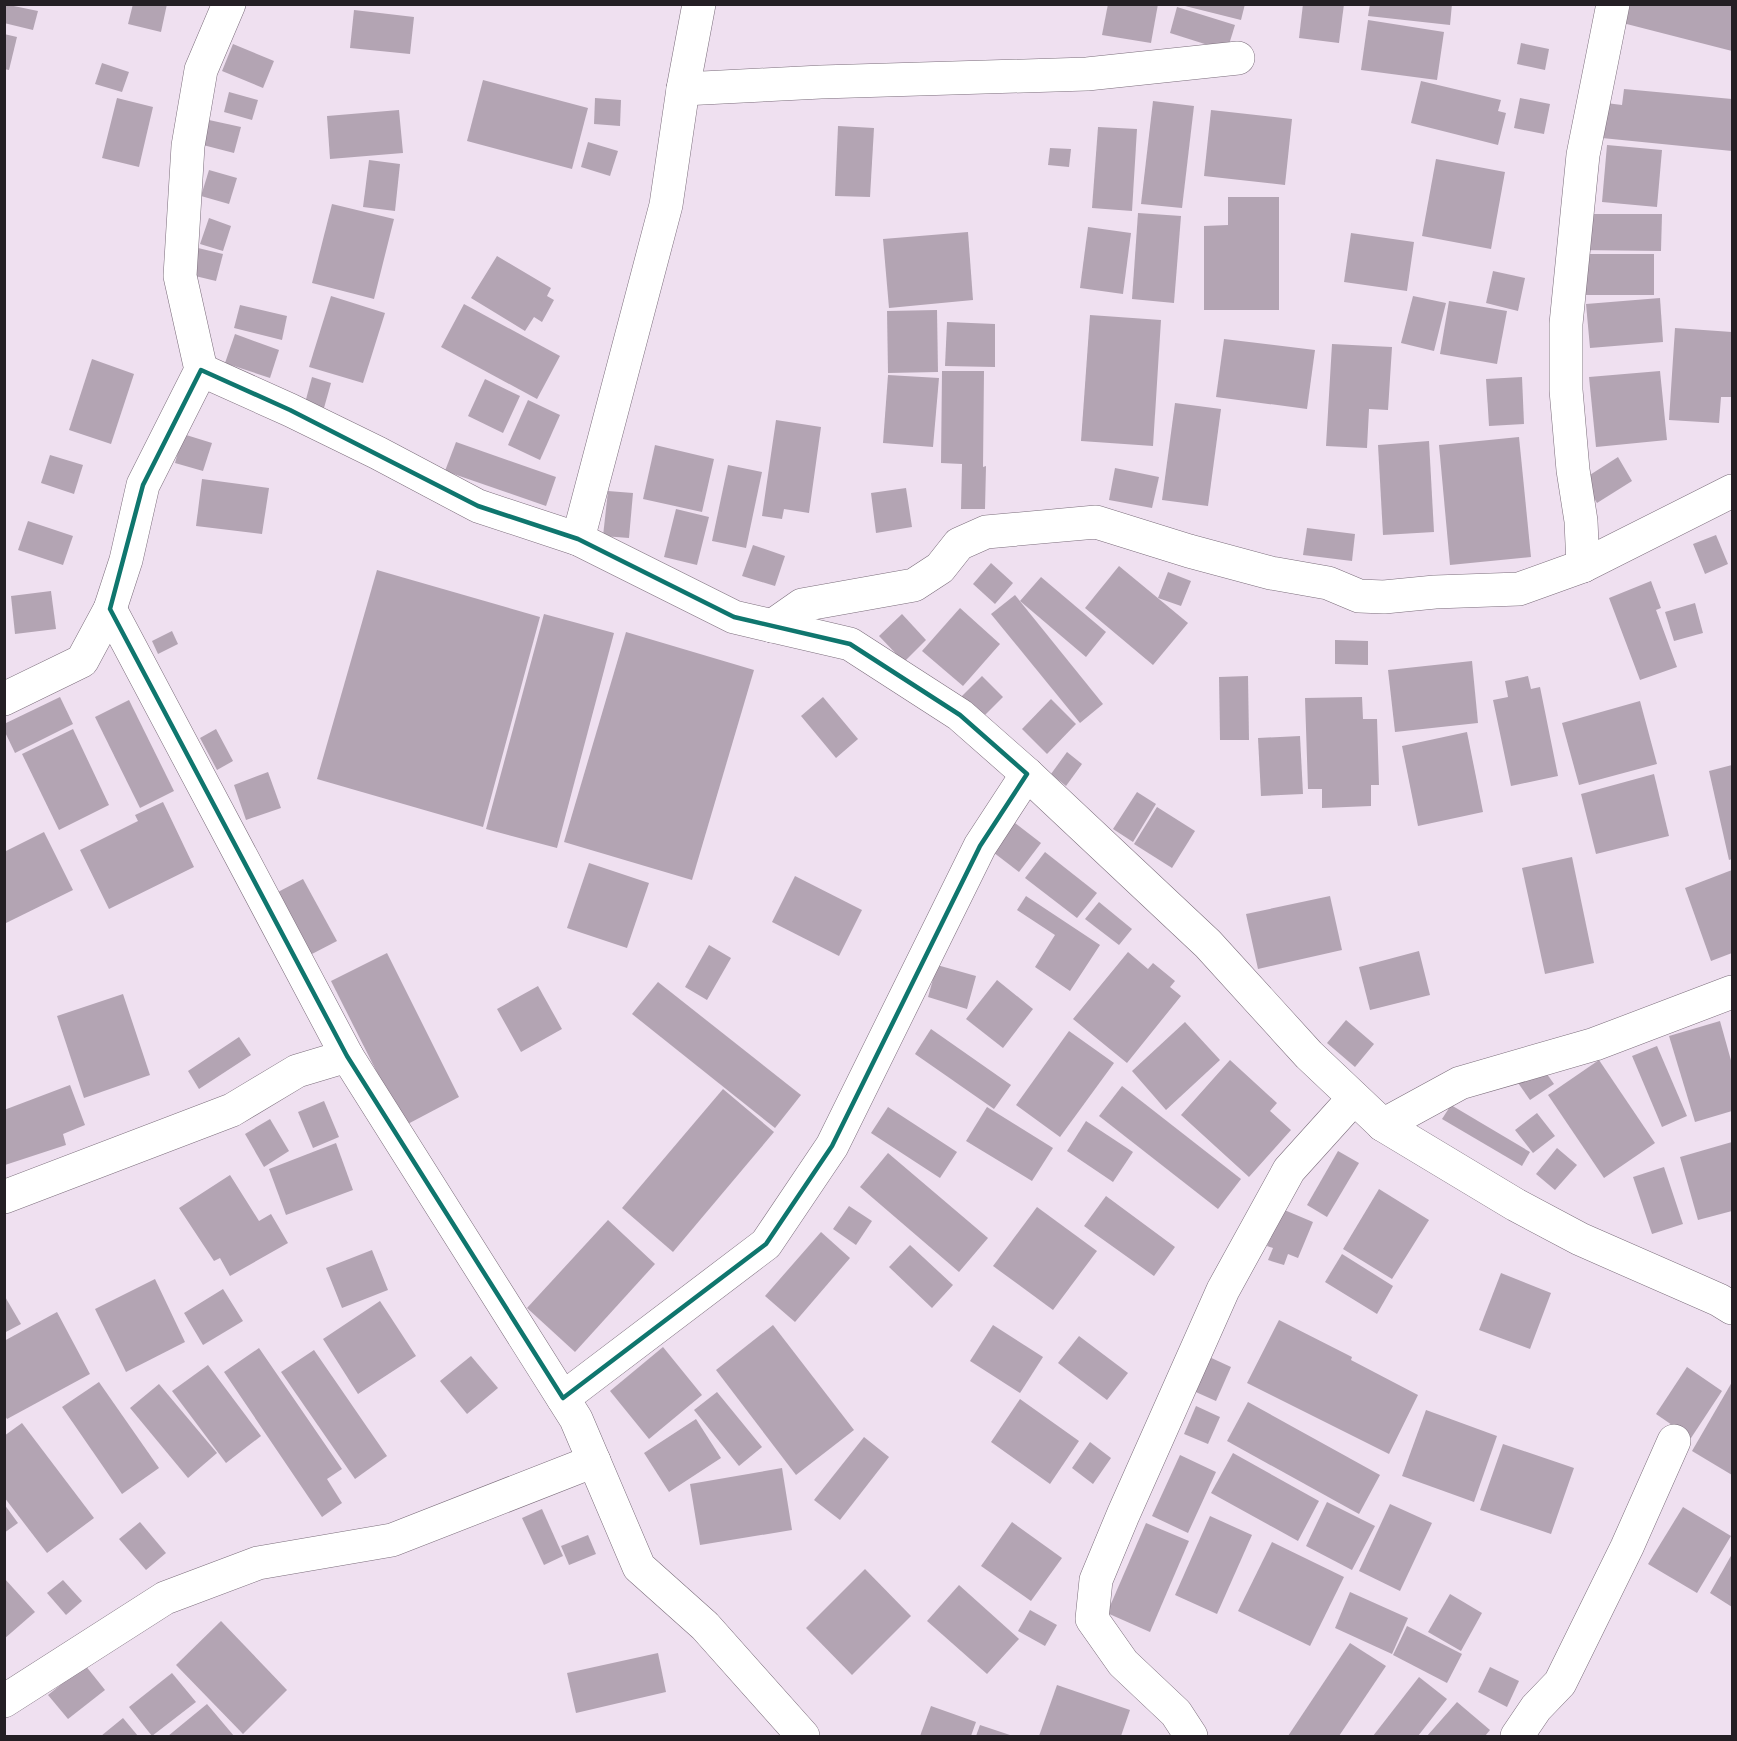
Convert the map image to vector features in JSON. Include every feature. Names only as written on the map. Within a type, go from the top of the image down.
[{"type":"street","points":[[578,539],[666,206],[682,89],[699,4]]},
{"type":"street","points":[[1583,566],[1581,521],[1573,470],[1566,390],[1566,324],[1583,155],[1613,4]]},
{"type":"street","points":[[4,699],[82,661],[110,609],[126,560],[143,485],[201,370],[180,276],[188,146],[201,70],[226,6]]},
{"type":"street","points":[[682,89],[833,81],[1087,74],[1238,58]]},
{"type":"street","points":[[201,370],[310,419],[478,506],[578,539],[734,617],[850,644],[960,716],[1027,774],[1208,944],[1310,1055],[1383,1125],[1534,1215],[1580,1239],[1719,1300],[1732,1308]]},
{"type":"street","points":[[772,626],[802,605],[914,585],[940,568],[959,544],[986,532],[1096,522],[1271,573],[1328,583],[1359,596],[1384,597],[1435,592],[1519,589],[1583,566],[1732,491]]},
{"type":"street","points":[[110,609],[347,1056],[576,1419],[639,1567],[705,1626],[803,1737]]},
{"type":"street","points":[[563,1398],[766,1244],[832,1146],[976,855],[1027,774]]},
{"type":"street","points":[[1383,1125],[1460,1083],[1595,1044],[1732,992]]},
{"type":"street","points":[[4,1197],[232,1110],[297,1071],[347,1056]]},
{"type":"street","points":[[1191,1737],[1176,1713],[1123,1663],[1092,1619],[1096,1580],[1223,1290],[1289,1170],[1354,1098]]},
{"type":"street","points":[[1517,1737],[1536,1708],[1560,1683],[1627,1547],[1674,1441]]},
{"type":"street","points":[[4,1701],[165,1598],[258,1563],[393,1540],[594,1461]]},
{"type":"highlighted area","points":[[201,370],[290,410],[478,506],[578,539],[734,617],[850,644],[960,715],[1027,774],[980,846],[832,1146],[766,1244],[563,1398],[347,1056],[110,609],[143,485]]},
{"type":"building","points":[[4,4],[38,11],[33,30],[4,23]]},
{"type":"building","points":[[133,4],[167,4],[161,32],[128,24]]},
{"type":"building","points":[[1108,4],[1158,4],[1151,43],[1102,35]]},
{"type":"building","points":[[1177,4],[1245,4],[1241,20]]},
{"type":"building","points":[[1303,4],[1344,4],[1339,43],[1299,38]]},
{"type":"building","points":[[1370,4],[1452,4],[1450,25],[1368,16]]},
{"type":"building","points":[[1615,4],[1732,6],[1732,51],[1611,20]]},
{"type":"building","points":[[1177,7],[1235,25],[1227,51],[1170,33]]},
{"type":"building","points":[[354,10],[414,17],[410,54],[350,48]]},
{"type":"building","points":[[1368,20],[1444,32],[1437,80],[1361,70]]},
{"type":"building","points":[[4,34],[17,37],[9,70],[4,69]]},
{"type":"building","points":[[1521,43],[1549,49],[1545,70],[1517,64]]},
{"type":"building","points":[[233,44],[274,61],[263,88],[222,71]]},
{"type":"building","points":[[102,63],[129,72],[122,92],[95,84]]},
{"type":"building","points":[[483,80],[588,108],[572,169],[467,141]]},
{"type":"building","points":[[1421,81],[1501,100],[1498,111],[1506,113],[1498,145],[1411,123]]},
{"type":"building","points":[[1624,89],[1732,99],[1732,151],[1602,138],[1606,103],[1622,105]]},
{"type":"building","points":[[229,92],[258,100],[252,120],[224,112]]},
{"type":"building","points":[[117,98],[153,107],[139,167],[102,158]]},
{"type":"building","points":[[595,98],[621,100],[620,126],[594,124]]},
{"type":"building","points":[[1520,98],[1550,104],[1544,134],[1514,128]]},
{"type":"building","points":[[1153,101],[1194,106],[1182,208],[1141,204]]},
{"type":"building","points":[[399,110],[403,153],[330,159],[327,116]]},
{"type":"building","points":[[1211,110],[1292,119],[1285,185],[1204,176]]},
{"type":"building","points":[[209,120],[241,127],[234,153],[203,145]]},
{"type":"building","points":[[838,126],[874,128],[870,197],[835,196]]},
{"type":"building","points":[[1098,127],[1137,129],[1132,211],[1092,208]]},
{"type":"building","points":[[588,142],[618,151],[610,176],[581,167]]},
{"type":"building","points":[[1607,145],[1662,150],[1657,207],[1602,202]]},
{"type":"building","points":[[1050,148],[1071,149],[1069,167],[1048,165]]},
{"type":"building","points":[[1436,159],[1505,172],[1491,249],[1422,236]]},
{"type":"building","points":[[369,160],[400,164],[395,211],[363,207]]},
{"type":"building","points":[[209,170],[237,178],[229,204],[201,196]]},
{"type":"building","points":[[1228,197],[1279,197],[1279,310],[1204,310],[1204,226],[1228,225]]},
{"type":"building","points":[[332,204],[394,219],[374,299],[312,283]]},
{"type":"building","points":[[1138,213],[1181,216],[1174,303],[1132,299]]},
{"type":"building","points":[[1579,214],[1662,214],[1661,251],[1578,250]]},
{"type":"building","points":[[209,218],[231,226],[223,251],[200,244]]},
{"type":"building","points":[[1088,227],[1131,233],[1123,294],[1080,288]]},
{"type":"building","points":[[968,232],[973,300],[889,308],[883,239]]},
{"type":"building","points":[[1351,233],[1414,242],[1407,291],[1344,282]]},
{"type":"building","points":[[198,248],[223,254],[216,281],[191,275]]},
{"type":"building","points":[[1585,254],[1654,254],[1654,295],[1585,295]]},
{"type":"building","points":[[497,256],[551,288],[547,296],[554,300],[542,322],[534,317],[525,331],[471,298]]},
{"type":"building","points":[[1493,271],[1525,278],[1518,311],[1486,303]]},
{"type":"building","points":[[331,296],[385,313],[363,383],[309,367]]},
{"type":"building","points":[[1413,296],[1446,303],[1434,351],[1401,343]]},
{"type":"building","points":[[1660,298],[1663,342],[1590,348],[1586,304]]},
{"type":"building","points":[[1449,301],[1507,311],[1497,364],[1440,354]]},
{"type":"building","points":[[464,304],[560,356],[537,399],[441,347]]},
{"type":"building","points":[[240,305],[287,316],[282,340],[234,328]]},
{"type":"building","points":[[937,310],[938,372],[888,373],[887,311]]},
{"type":"building","points":[[1090,315],[1161,320],[1153,446],[1081,441]]},
{"type":"building","points":[[947,322],[995,324],[995,367],[945,366]]},
{"type":"building","points":[[1675,328],[1732,332],[1732,397],[1721,397],[1719,423],[1669,420]]},
{"type":"building","points":[[235,334],[279,350],[270,378],[225,363]]},
{"type":"building","points":[[1224,339],[1315,350],[1307,409],[1216,397]]},
{"type":"building","points":[[1332,344],[1392,347],[1388,410],[1369,409],[1367,448],[1326,446]]},
{"type":"building","points":[[92,359],[134,374],[111,444],[69,430]]},
{"type":"building","points":[[942,371],[984,371],[985,509],[961,509],[962,464],[941,463]]},
{"type":"building","points":[[1660,371],[1667,440],[1596,447],[1589,377]]},
{"type":"building","points":[[888,375],[939,378],[933,447],[883,443]]},
{"type":"building","points":[[312,377],[331,383],[324,408],[305,403]]},
{"type":"building","points":[[1522,377],[1524,424],[1489,426],[1486,379]]},
{"type":"building","points":[[485,379],[520,396],[503,433],[468,416]]},
{"type":"building","points":[[528,400],[560,415],[540,460],[508,445]]},
{"type":"building","points":[[1175,403],[1221,409],[1208,506],[1162,500]]},
{"type":"building","points":[[776,420],[821,427],[809,513],[784,509],[782,519],[762,516]]},
{"type":"building","points":[[183,434],[212,443],[203,471],[175,463]]},
{"type":"building","points":[[1519,437],[1531,557],[1450,565],[1439,445]]},
{"type":"building","points":[[1429,441],[1434,532],[1383,535],[1378,445]]},
{"type":"building","points":[[456,442],[556,477],[546,506],[445,471]]},
{"type":"building","points":[[655,445],[714,459],[702,512],[643,499]]},
{"type":"building","points":[[50,455],[83,465],[74,494],[41,483]]},
{"type":"building","points":[[1618,457],[1632,481],[1597,503],[1582,480]]},
{"type":"building","points":[[728,465],[762,472],[746,548],[712,541]]},
{"type":"building","points":[[1115,468],[1159,477],[1152,508],[1109,500]]},
{"type":"building","points":[[202,479],[269,488],[262,534],[196,526]]},
{"type":"building","points":[[906,488],[912,527],[876,533],[871,493]]},
{"type":"building","points":[[608,491],[633,493],[629,538],[603,536]]},
{"type":"building","points":[[676,509],[709,517],[697,565],[664,557]]},
{"type":"building","points":[[28,521],[73,536],[63,565],[18,550]]},
{"type":"building","points":[[1307,528],[1355,534],[1352,561],[1303,555]]},
{"type":"building","points":[[1716,535],[1728,564],[1705,574],[1693,544]]},
{"type":"building","points":[[753,545],[785,556],[775,586],[742,576]]},
{"type":"building","points":[[991,563],[1013,583],[995,604],[973,584]]},
{"type":"building","points":[[1119,566],[1188,623],[1153,665],[1085,608]]},
{"type":"building","points":[[377,570],[540,617],[483,827],[317,779]]},
{"type":"building","points":[[1168,572],[1191,581],[1181,606],[1158,598]]},
{"type":"building","points":[[1041,577],[1106,632],[1086,657],[1020,601]]},
{"type":"building","points":[[1651,581],[1661,608],[1656,610],[1677,667],[1640,680],[1609,598]]},
{"type":"building","points":[[51,591],[56,629],[15,634],[11,596]]},
{"type":"building","points":[[1015,595],[1103,704],[1080,723],[991,614]]},
{"type":"building","points":[[1695,603],[1703,633],[1674,641],[1665,612]]},
{"type":"building","points":[[960,608],[1000,644],[963,686],[922,651]]},
{"type":"building","points":[[544,614],[614,633],[557,848],[486,829]]},
{"type":"building","points":[[902,614],[926,640],[904,662],[879,636]]},
{"type":"building","points":[[172,631],[178,644],[158,654],[152,641]]},
{"type":"building","points":[[626,632],[754,670],[692,880],[564,842]]},
{"type":"building","points":[[1335,640],[1368,641],[1368,665],[1335,664]]},
{"type":"building","points":[[1472,661],[1478,723],[1395,732],[1388,670]]},
{"type":"building","points":[[982,676],[1003,697],[978,722],[957,701]]},
{"type":"building","points":[[1248,676],[1249,740],[1220,740],[1219,677]]},
{"type":"building","points":[[1528,676],[1531,689],[1540,687],[1558,776],[1511,786],[1493,700],[1508,697],[1505,681]]},
{"type":"building","points":[[60,697],[73,724],[15,753],[4,730],[4,724]]},
{"type":"building","points":[[823,697],[858,739],[836,758],[801,716]]},
{"type":"building","points":[[1362,697],[1363,719],[1377,719],[1379,785],[1371,785],[1371,806],[1322,808],[1322,789],[1308,789],[1305,698]]},
{"type":"building","points":[[1051,699],[1076,724],[1047,754],[1022,729]]},
{"type":"building","points":[[129,700],[174,791],[140,808],[95,717]]},
{"type":"building","points":[[1640,701],[1657,764],[1579,785],[1562,723]]},
{"type":"building","points":[[73,729],[109,805],[59,830],[22,754]]},
{"type":"building","points":[[216,729],[233,761],[217,770],[200,738]]},
{"type":"building","points":[[1467,732],[1483,812],[1418,826],[1402,746]]},
{"type":"building","points":[[1300,736],[1303,794],[1261,796],[1258,738]]},
{"type":"building","points":[[1067,752],[1082,764],[1066,786],[1051,774]]},
{"type":"building","points":[[1732,765],[1732,859],[1729,860],[1709,771]]},
{"type":"building","points":[[268,772],[281,808],[246,820],[234,785]]},
{"type":"building","points":[[1654,774],[1669,836],[1596,854],[1581,794]]},
{"type":"building","points":[[1137,792],[1156,804],[1133,842],[1113,829]]},
{"type":"building","points":[[163,802],[194,867],[109,909],[80,850],[138,821],[135,815]]},
{"type":"building","points":[[1157,807],[1195,831],[1172,868],[1134,844]]},
{"type":"building","points":[[1011,820],[1041,843],[1019,872],[989,849]]},
{"type":"building","points":[[44,832],[73,890],[4,924],[4,852]]},
{"type":"building","points":[[1045,852],[1097,893],[1077,918],[1025,878]]},
{"type":"building","points":[[1572,857],[1594,963],[1545,974],[1522,868]]},
{"type":"building","points":[[589,863],[649,883],[627,948],[567,928]]},
{"type":"building","points":[[1732,870],[1732,953],[1711,961],[1685,888]]},
{"type":"building","points":[[795,876],[862,910],[839,956],[772,922]]},
{"type":"building","points":[[303,879],[337,941],[310,955],[276,893]]},
{"type":"building","points":[[1026,896],[1100,945],[1070,991],[1035,967],[1055,935],[1017,910]]},
{"type":"building","points":[[1330,896],[1342,950],[1258,969],[1246,914]]},
{"type":"building","points":[[1099,902],[1132,929],[1119,945],[1085,919]]},
{"type":"building","points":[[709,945],[731,958],[707,1000],[685,987]]},
{"type":"building","points":[[1419,951],[1430,995],[1370,1010],[1359,967]]},
{"type":"building","points":[[1128,952],[1148,969],[1153,963],[1175,981],[1170,987],[1181,996],[1127,1063],[1073,1019]]},
{"type":"building","points":[[387,953],[459,1097],[404,1126],[331,981]]},
{"type":"building","points":[[937,965],[976,976],[967,1009],[928,997]]},
{"type":"building","points":[[997,980],[1033,1009],[1003,1048],[966,1019]]},
{"type":"building","points":[[658,982],[801,1095],[775,1128],[632,1014]]},
{"type":"building","points":[[538,986],[562,1029],[521,1052],[497,1009]]},
{"type":"building","points":[[123,994],[150,1075],[84,1098],[57,1016]]},
{"type":"building","points":[[1346,1020],[1374,1044],[1355,1067],[1327,1043]]},
{"type":"building","points":[[1720,1021],[1732,1064],[1732,1111],[1695,1122],[1669,1036]]},
{"type":"building","points":[[1185,1022],[1220,1060],[1166,1110],[1132,1071]]},
{"type":"building","points":[[931,1029],[1011,1085],[994,1109],[915,1054]]},
{"type":"building","points":[[1069,1031],[1114,1063],[1060,1137],[1016,1105]]},
{"type":"building","points":[[239,1037],[251,1055],[199,1089],[188,1071]]},
{"type":"building","points":[[1657,1046],[1687,1116],[1662,1127],[1632,1056]]},
{"type":"building","points":[[1230,1060],[1277,1103],[1270,1111],[1291,1130],[1249,1177],[1181,1115]]},
{"type":"building","points":[[1599,1060],[1655,1143],[1604,1178],[1548,1095]]},
{"type":"building","points":[[1540,1064],[1554,1084],[1530,1100],[1516,1080]]},
{"type":"building","points":[[70,1085],[85,1125],[63,1134],[66,1145],[5,1165],[4,1110]]},
{"type":"building","points":[[1122,1086],[1241,1179],[1218,1209],[1099,1116]]},
{"type":"building","points":[[723,1089],[774,1132],[673,1252],[622,1208]]},
{"type":"building","points":[[324,1101],[339,1137],[313,1148],[298,1112]]},
{"type":"building","points":[[1451,1105],[1530,1152],[1522,1166],[1442,1119]]},
{"type":"building","points":[[888,1107],[957,1152],[940,1178],[871,1133]]},
{"type":"building","points":[[987,1107],[1053,1148],[1032,1181],[966,1141]]},
{"type":"building","points":[[1537,1113],[1555,1136],[1533,1153],[1515,1130]]},
{"type":"building","points":[[270,1119],[289,1151],[264,1167],[245,1134]]},
{"type":"building","points":[[1086,1121],[1133,1152],[1113,1182],[1067,1151]]},
{"type":"building","points":[[1732,1142],[1732,1211],[1698,1220],[1680,1157]]},
{"type":"building","points":[[336,1143],[353,1190],[286,1215],[269,1169]]},
{"type":"building","points":[[1557,1148],[1577,1165],[1555,1190],[1536,1174]]},
{"type":"building","points":[[1338,1151],[1359,1163],[1327,1217],[1307,1205]]},
{"type":"building","points":[[888,1153],[988,1238],[959,1272],[860,1187]]},
{"type":"building","points":[[1664,1167],[1683,1224],[1652,1234],[1633,1177]]},
{"type":"building","points":[[230,1175],[259,1221],[271,1214],[288,1243],[230,1276],[220,1258],[214,1261],[179,1208]]},
{"type":"building","points":[[1379,1189],[1429,1220],[1392,1279],[1343,1249]]},
{"type":"building","points":[[1106,1196],[1175,1247],[1154,1276],[1084,1226]]},
{"type":"building","points":[[849,1206],[872,1221],[856,1245],[833,1229]]},
{"type":"building","points":[[1037,1207],[1097,1251],[1053,1310],[993,1266]]},
{"type":"building","points":[[1282,1209],[1313,1222],[1298,1258],[1288,1254],[1284,1265],[1268,1260],[1273,1248],[1267,1246]]},
{"type":"building","points":[[608,1220],[655,1264],[575,1352],[527,1308]]},
{"type":"building","points":[[821,1232],[850,1258],[795,1322],[765,1296]]},
{"type":"building","points":[[910,1245],[953,1285],[932,1308],[889,1267]]},
{"type":"building","points":[[372,1250],[388,1290],[342,1308],[326,1268]]},
{"type":"building","points":[[1342,1254],[1393,1286],[1377,1314],[1325,1282]]},
{"type":"building","points":[[1501,1273],[1551,1293],[1530,1349],[1479,1330]]},
{"type":"building","points":[[155,1279],[185,1342],[126,1372],[95,1309]]},
{"type":"building","points":[[223,1289],[243,1321],[203,1345],[184,1313]]},
{"type":"building","points":[[4,1295],[21,1324],[4,1333]]},
{"type":"building","points":[[380,1301],[416,1356],[358,1394],[323,1339]]},
{"type":"building","points":[[57,1312],[90,1374],[7,1419],[4,1414],[4,1341]]},
{"type":"building","points":[[1279,1320],[1352,1357],[1351,1360],[1418,1395],[1389,1454],[1247,1383]]},
{"type":"building","points":[[773,1325],[854,1430],[796,1475],[716,1370]]},
{"type":"building","points":[[993,1325],[1043,1357],[1020,1393],[970,1361]]},
{"type":"building","points":[[1079,1336],[1128,1373],[1107,1400],[1058,1363]]},
{"type":"building","points":[[663,1347],[702,1395],[649,1439],[610,1391]]},
{"type":"building","points":[[259,1348],[342,1469],[327,1479],[342,1503],[322,1517],[224,1372]]},
{"type":"building","points":[[314,1350],[387,1456],[355,1479],[281,1372]]},
{"type":"building","points":[[1205,1355],[1231,1367],[1216,1401],[1189,1389]]},
{"type":"building","points":[[471,1356],[498,1388],[467,1414],[440,1381]]},
{"type":"building","points":[[208,1365],[261,1436],[226,1463],[172,1391]]},
{"type":"building","points":[[1687,1367],[1722,1391],[1691,1438],[1656,1414]]},
{"type":"building","points":[[99,1382],[159,1468],[122,1494],[62,1407]]},
{"type":"building","points":[[1732,1382],[1732,1475],[1692,1451]]},
{"type":"building","points":[[159,1384],[217,1453],[188,1478],[130,1408]]},
{"type":"building","points":[[717,1392],[762,1447],[739,1466],[694,1410]]},
{"type":"building","points":[[1020,1399],[1079,1441],[1050,1484],[991,1442]]},
{"type":"building","points":[[1248,1402],[1380,1475],[1359,1514],[1227,1441]]},
{"type":"building","points":[[1196,1406],[1220,1417],[1208,1444],[1184,1434]]},
{"type":"building","points":[[1426,1410],[1497,1436],[1474,1502],[1402,1476]]},
{"type":"building","points":[[696,1419],[721,1458],[669,1492],[644,1453]]},
{"type":"building","points":[[22,1423],[94,1518],[47,1553],[4,1497],[4,1436]]},
{"type":"building","points":[[864,1437],[889,1457],[840,1520],[814,1500]]},
{"type":"building","points":[[1090,1442],[1111,1458],[1093,1484],[1072,1468]]},
{"type":"building","points":[[1503,1444],[1574,1468],[1551,1534],[1480,1510]]},
{"type":"building","points":[[1233,1453],[1319,1501],[1298,1541],[1211,1493]]},
{"type":"building","points":[[1180,1455],[1216,1472],[1188,1533],[1152,1516]]},
{"type":"building","points":[[782,1468],[792,1530],[700,1545],[690,1484]]},
{"type":"building","points":[[1327,1502],[1375,1526],[1352,1570],[1306,1546]]},
{"type":"building","points":[[4,1504],[18,1523],[4,1533]]},
{"type":"building","points":[[1390,1504],[1432,1523],[1400,1591],[1359,1571]]},
{"type":"building","points":[[1683,1507],[1731,1536],[1697,1593],[1648,1564]]},
{"type":"building","points":[[542,1509],[563,1556],[544,1565],[522,1518]]},
{"type":"building","points":[[1210,1516],[1252,1535],[1217,1614],[1175,1595]]},
{"type":"building","points":[[140,1522],[166,1553],[146,1570],[119,1539]]},
{"type":"building","points":[[1012,1522],[1062,1558],[1031,1601],[981,1566]]},
{"type":"building","points":[[1146,1523],[1189,1541],[1150,1632],[1107,1613]]},
{"type":"building","points":[[588,1535],[596,1554],[569,1565],[561,1546]]},
{"type":"building","points":[[1272,1542],[1344,1577],[1310,1646],[1238,1611]]},
{"type":"building","points":[[1732,1554],[1732,1607],[1710,1593]]},
{"type":"building","points":[[865,1569],[911,1616],[852,1675],[806,1628]]},
{"type":"building","points":[[4,1578],[35,1612],[4,1639]]},
{"type":"building","points":[[63,1580],[82,1601],[66,1615],[47,1593]]},
{"type":"building","points":[[959,1585],[1019,1639],[987,1674],[927,1621]]},
{"type":"building","points":[[1350,1592],[1408,1618],[1392,1654],[1335,1628]]},
{"type":"building","points":[[1450,1594],[1482,1613],[1461,1651],[1428,1632]]},
{"type":"building","points":[[1030,1610],[1057,1625],[1045,1646],[1018,1631]]},
{"type":"building","points":[[221,1621],[287,1690],[243,1734],[176,1665]]},
{"type":"building","points":[[1407,1626],[1462,1654],[1447,1683],[1393,1655]]},
{"type":"building","points":[[1350,1643],[1386,1666],[1339,1736],[1288,1736]]},
{"type":"building","points":[[658,1653],[666,1692],[576,1713],[567,1673]]},
{"type":"building","points":[[85,1665],[105,1690],[68,1719],[48,1695]]},
{"type":"building","points":[[1490,1667],[1519,1681],[1507,1707],[1478,1692]]},
{"type":"building","points":[[172,1673],[196,1702],[152,1736],[129,1707]]},
{"type":"building","points":[[1419,1677],[1447,1699],[1418,1736],[1373,1736]]},
{"type":"building","points":[[1057,1685],[1130,1710],[1121,1736],[1039,1736]]},
{"type":"building","points":[[1457,1702],[1490,1730],[1485,1736],[1427,1736]]},
{"type":"building","points":[[207,1704],[234,1736],[168,1736]]},
{"type":"building","points":[[931,1706],[976,1722],[971,1736],[920,1736]]},
{"type":"building","points":[[123,1718],[138,1736],[101,1736]]},
{"type":"building","points":[[980,1725],[1013,1736],[976,1736]]}]
